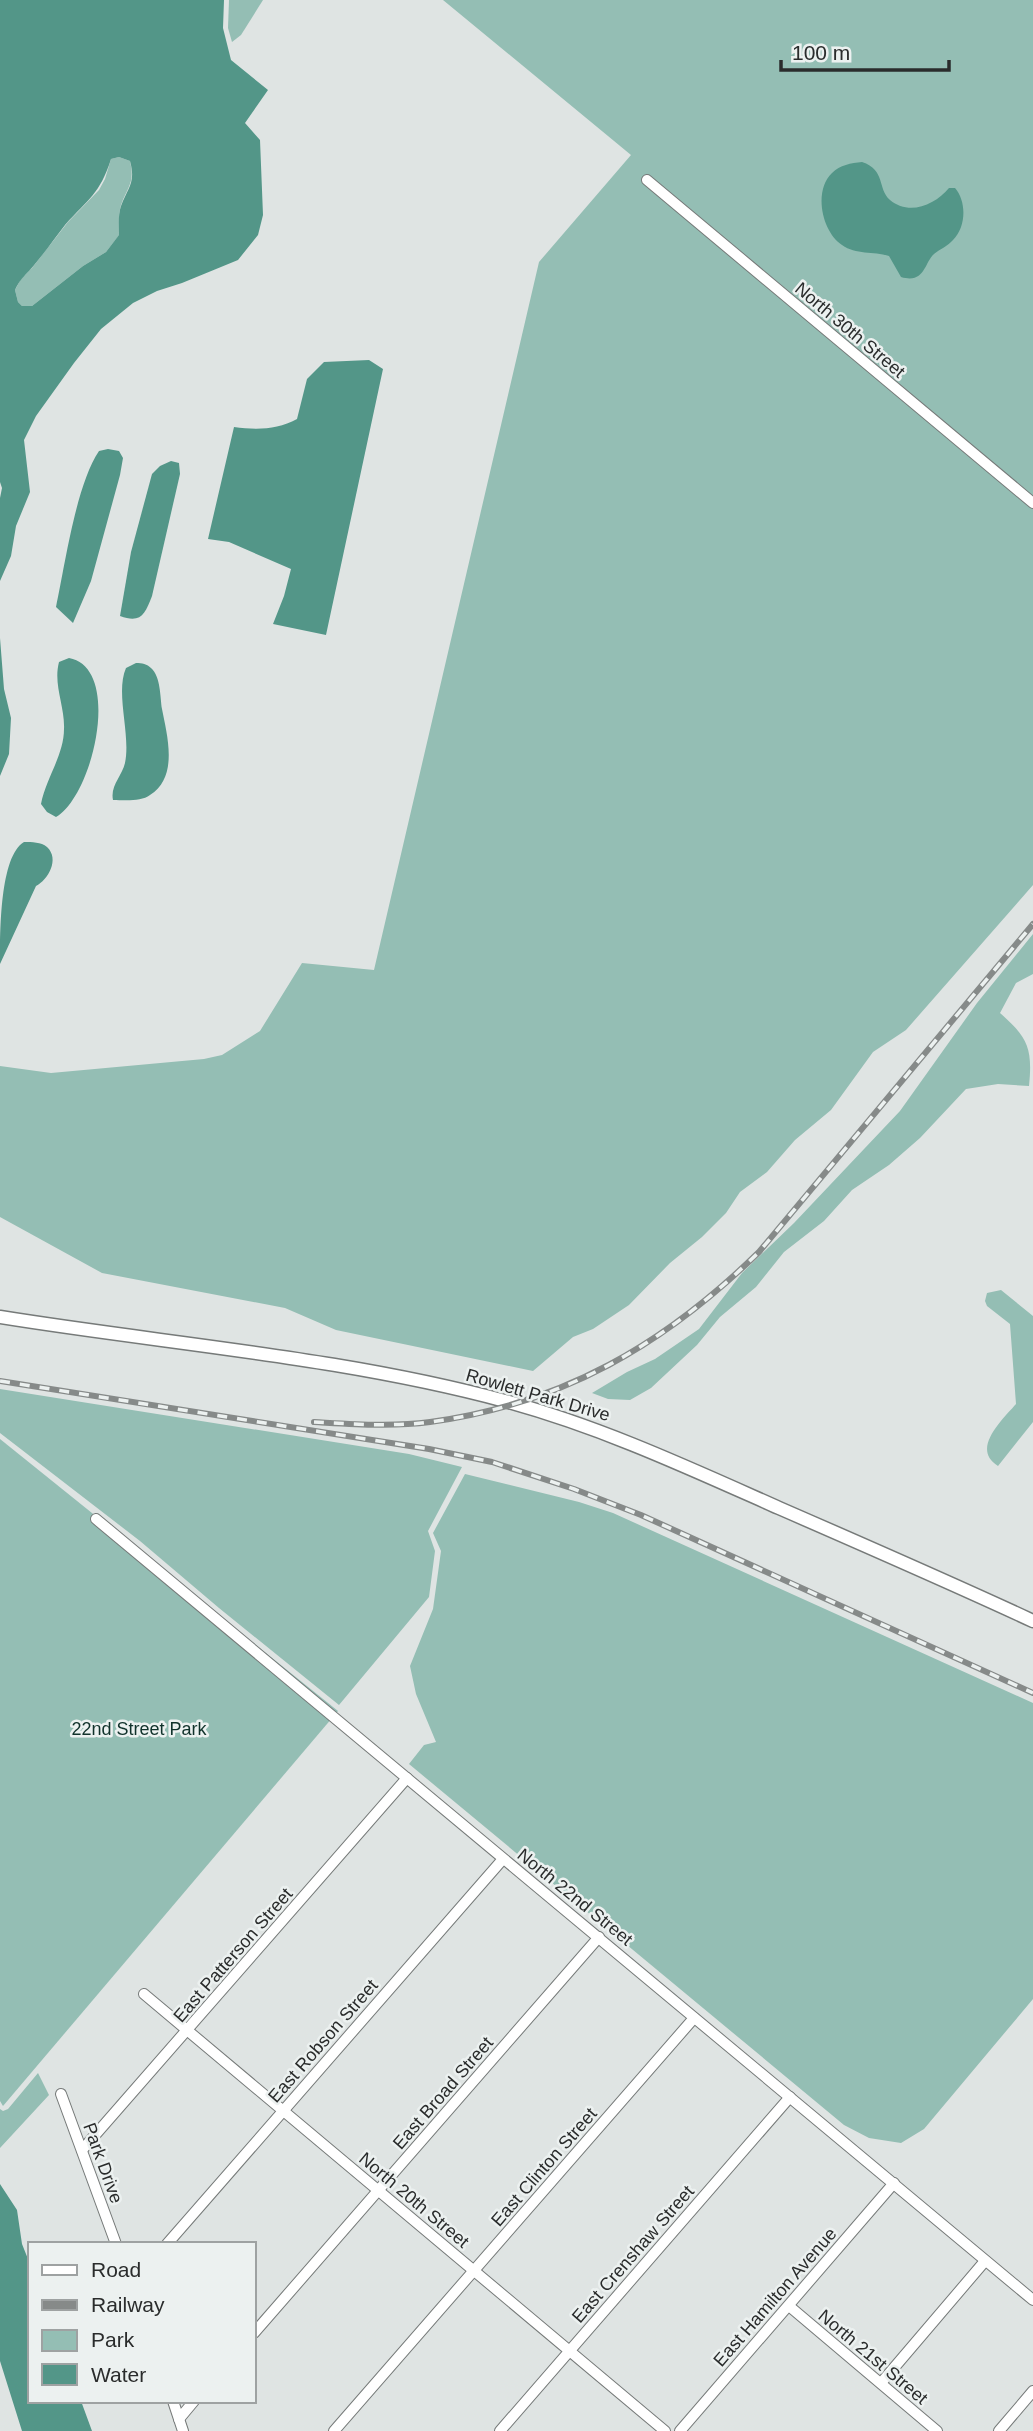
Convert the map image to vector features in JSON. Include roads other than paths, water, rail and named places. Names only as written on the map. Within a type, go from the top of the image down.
[{"type":"street","name":"North 30th Street","points":[[647,180],[1033,503]]},
{"type":"street","name":"Rowlett Park Drive","points":[[0,1317],[252,1353],[399,1378],[503,1401],[568,1419],[637,1444],[1033,1621]]},
{"type":"street","name":"North 22nd Street","points":[[96,1519],[1033,2300]]},
{"type":"street","name":"East Patterson Street","points":[[82,2150],[407,1778]]},
{"type":"street","name":"East Robson Street","points":[[169,2242],[503,1859]]},
{"type":"street","name":"East Broad Street","points":[[256,2331],[599,1937]]},
{"type":"street","name":"North 20th Street","points":[[144,1994],[665,2431]]},
{"type":"street","name":"East Clinton Street","points":[[334,2431],[694,2018]]},
{"type":"street","name":"Park Drive","points":[[61,2094],[115,2242]]},
{"type":"street","name":"East Crenshaw Street","points":[[500,2431],[790,2098]]},
{"type":"street","name":"East Hamilton Avenue","points":[[680,2431],[894,2183]]},
{"type":"street","points":[[881,2384],[985,2261]]},
{"type":"street","name":"North 21st Street","points":[[789,2306],[937,2431]]},
{"type":"street","points":[[999,2431],[1033,2391]]},
{"type":"street","points":[[174,2403],[183,2431]]},
{"type":"street","points":[[179,2419],[192,2403]]},
{"type":"water","points":[[0,0],[224,0],[223,28],[231,60],[268,90],[245,123],[260,140],[263,215],[258,235],[238,260],[133,303],[101,329],[74,363],[36,416],[24,440],[30,492],[16,526],[11,556],[0,581]],"holes":[[[119,157],[130,161],[132,180],[120,209],[119,235],[106,252],[83,266],[32,306],[22,306],[15,290],[18,285],[98,188],[111,159]]]},
{"type":"water","points":[[862,162],[875,170],[886,195],[897,205],[913,208],[921,206],[937,199],[949,188],[955,188],[962,200],[963,222],[957,235],[934,254],[923,272],[915,278],[901,277],[889,256],[847,248],[829,231],[822,211],[826,181],[839,168]]},
{"type":"water","points":[[369,360],[383,369],[326,635],[273,624],[291,569],[229,542],[208,539],[234,427],[266,428],[297,419],[307,379],[324,362]]},
{"type":"water","points":[[99,451],[119,451],[123,458],[120,475],[91,581],[73,623],[56,607],[67,548],[91,466]]},
{"type":"water","points":[[171,461],[179,463],[180,474],[152,596],[147,608],[138,618],[120,616],[131,552],[152,474]]},
{"type":"water","points":[[0,638],[4,689],[11,718],[9,754],[0,776]]},
{"type":"water","points":[[69,658],[85,667],[95,684],[97,733],[91,760],[81,785],[69,805],[56,817],[47,812],[41,804],[63,739],[64,720],[58,671],[59,662]]},
{"type":"water","points":[[136,663],[149,667],[158,682],[168,743],[168,767],[165,778],[150,795],[137,800],[113,800],[113,790],[124,768],[126,752],[123,678],[126,668]]},
{"type":"water","points":[[24,842],[39,843],[47,847],[52,857],[51,869],[45,879],[36,886],[0,964],[1,915],[6,878],[16,850]]},
{"type":"water","points":[[0,2184],[17,2210],[22,2244],[28,2259],[28,2403],[82,2403],[92,2431],[22,2431],[0,2361]]},
{"type":"railway","points":[[314,1422],[372,1425],[430,1422],[524,1401],[568,1385],[609,1365],[687,1315],[759,1252],[1033,924]]},
{"type":"railway","points":[[0,1381],[429,1449],[492,1462],[641,1515],[1033,1693]]},
{"type":"park label","name":"22nd Street Park","points":[[139,1729]]}]
